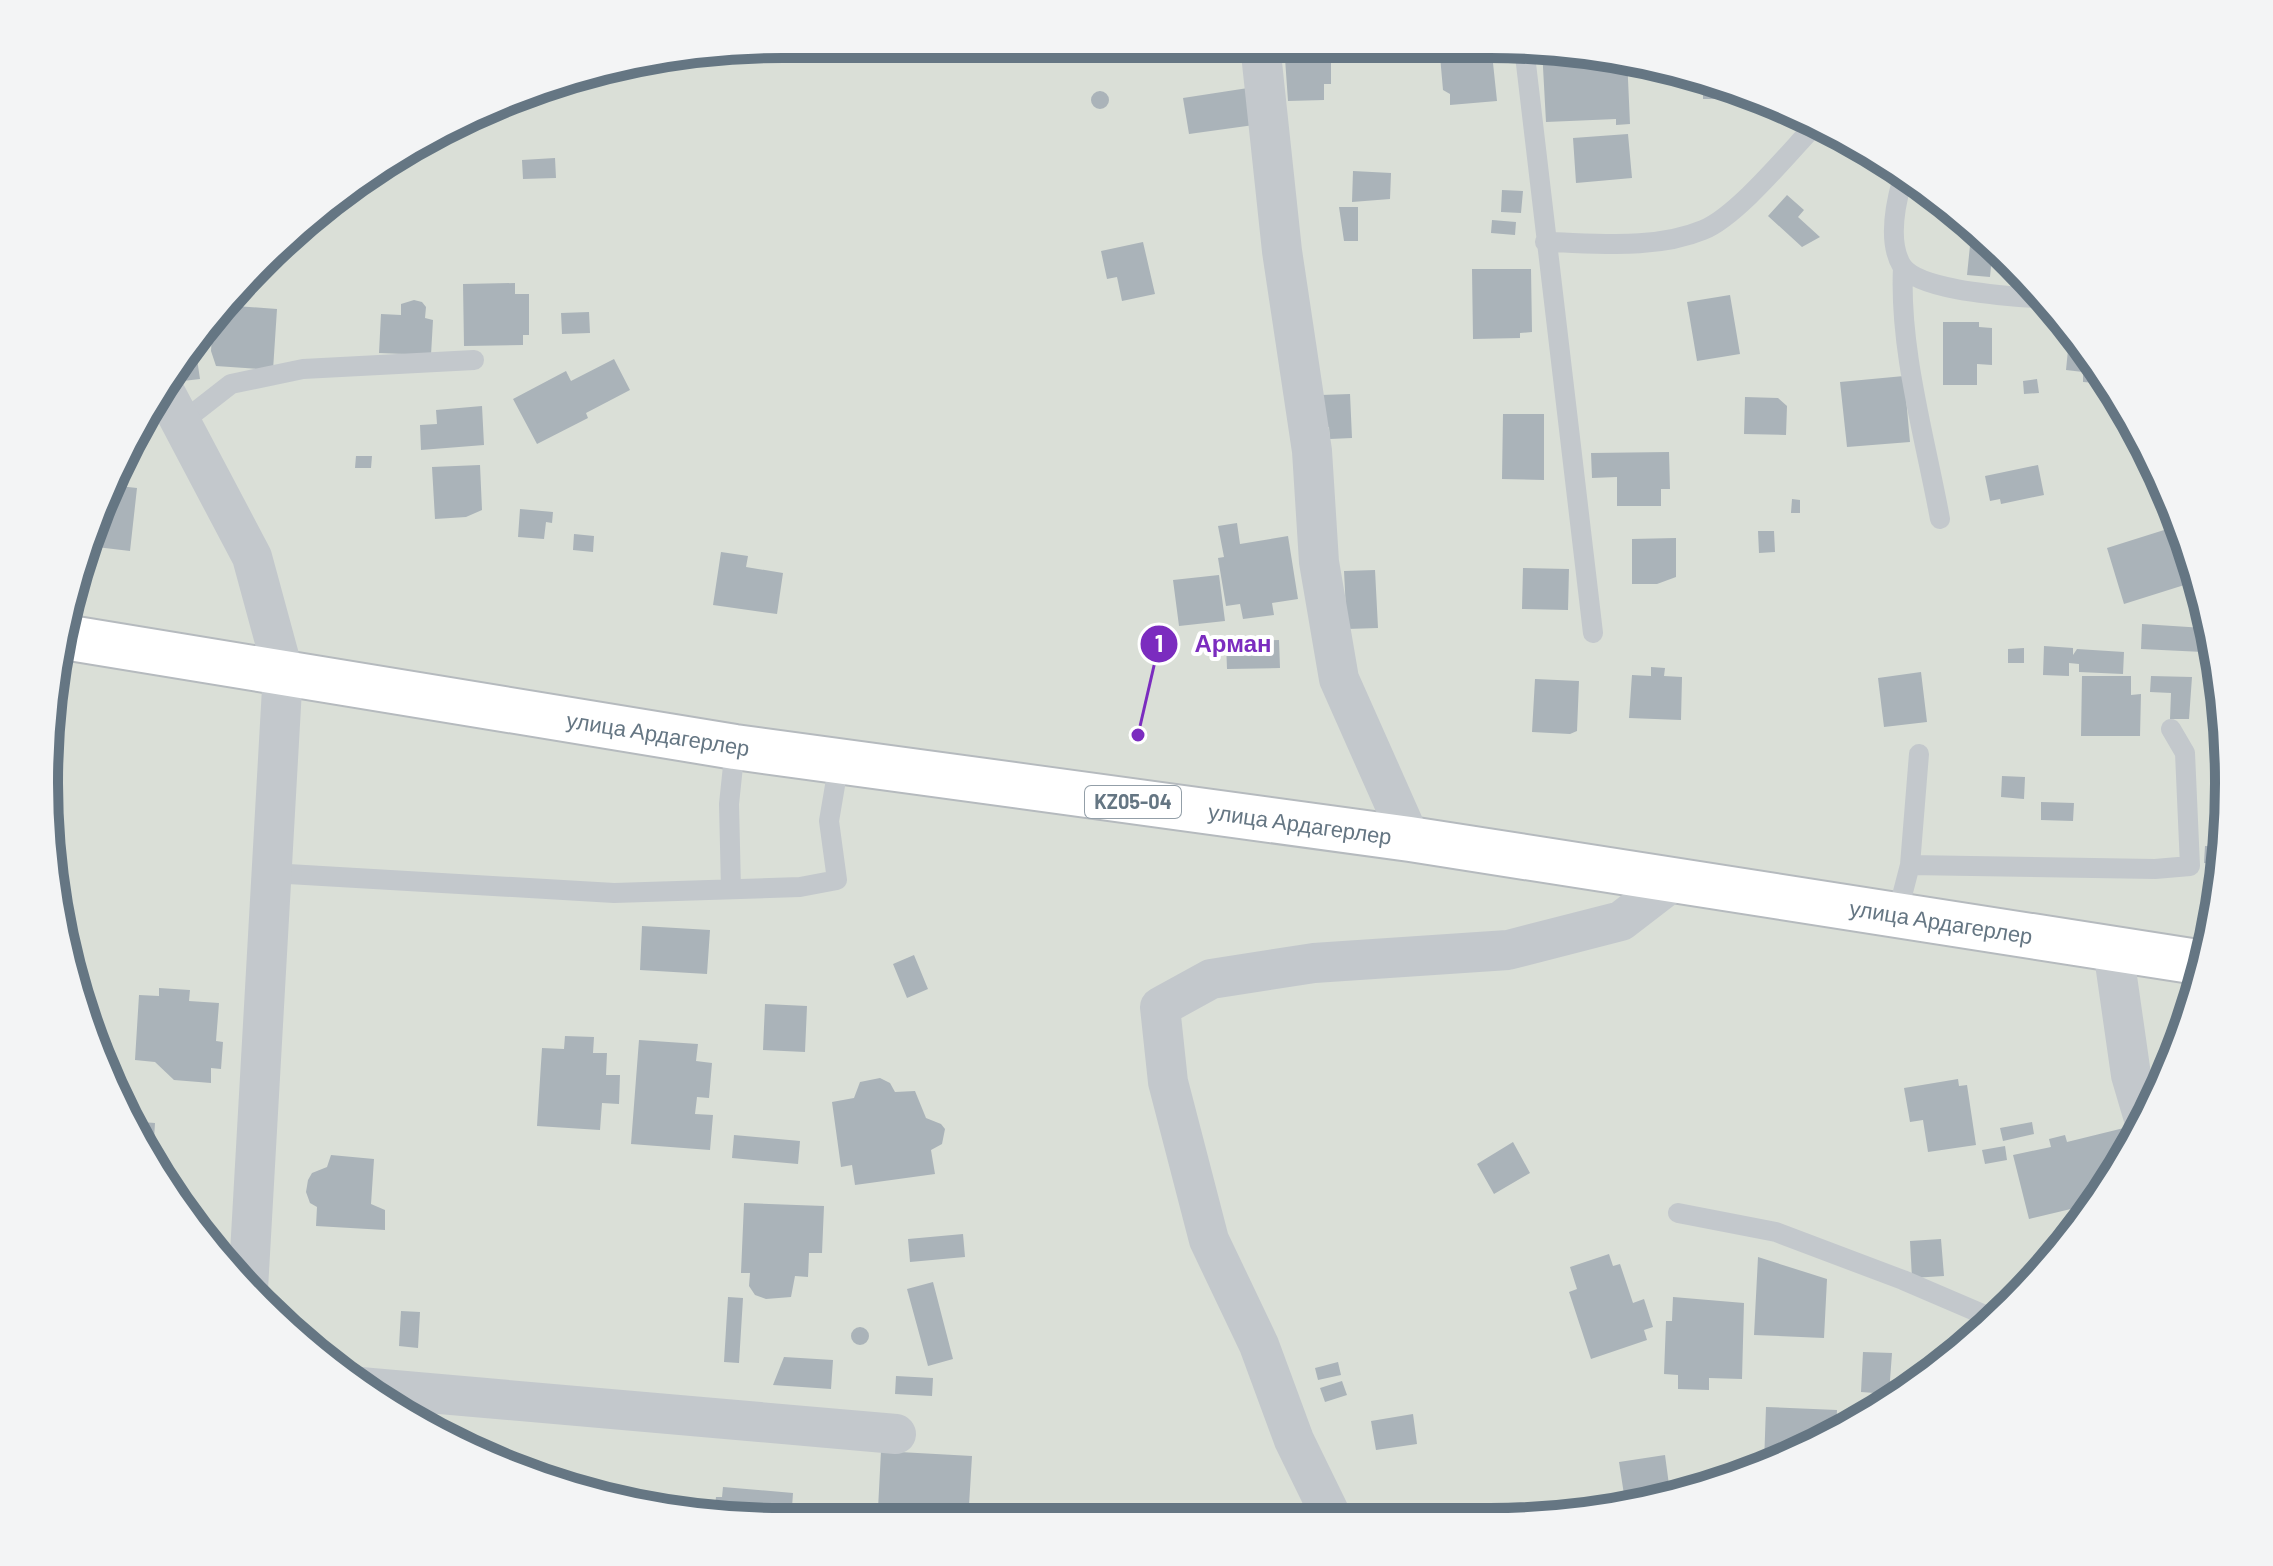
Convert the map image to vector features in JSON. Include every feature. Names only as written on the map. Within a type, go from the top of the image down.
[{"type":"main road","name":"улица Ардагерлер","points":[[73,638],[735,747],[1410,839],[2192,961]]},
{"type":"street","points":[[1261,58],[1282,251],[1312,451],[1319,562],[1339,679],[1410,839]]},
{"type":"street","points":[[174,408],[252,557],[283,671],[249,1273]]},
{"type":"street","points":[[1327,1508],[1294,1440],[1259,1345],[1209,1240],[1168,1082],[1160,1007],[1211,979],[1314,963],[1508,950],[1621,921],[1673,881]]},
{"type":"street","points":[[2113,949],[2131,1075],[2140,1105]]},
{"type":"street","points":[[385,1389],[896,1434]]},
{"type":"lane","points":[[1525,60],[1593,633]]},
{"type":"lane","points":[[1545,242],[1657,242],[1705,230],[1739,203],[1808,132]]},
{"type":"lane","points":[[1901,186],[1893,240],[1903,267],[1901,295],[1912,371],[1940,519]]},
{"type":"lane","points":[[1903,267],[1923,282],[2027,297]]},
{"type":"lane","points":[[174,408],[231,384],[303,369],[474,360]]},
{"type":"lane","points":[[1910,865],[2155,869],[2190,866],[2185,753],[2171,729]]},
{"type":"lane","points":[[731,889],[729,804],[735,747]]},
{"type":"lane","points":[[1897,915],[1910,865],[1919,754]]},
{"type":"lane","points":[[271,873],[614,893],[800,887],[837,880],[829,821],[839,762]]},
{"type":"lane","points":[[1678,1213],[1776,1232],[1983,1314]]},
{"type":"shaded area","points":[[1490,58],[1585,64],[1631,72],[1723,96],[1811,133],[1893,180],[1968,238],[2003,270],[2035,305],[2093,380],[2140,462],[2160,506],[2177,550],[2201,642],[2209,688],[2215,783],[2209,878],[2201,924],[2177,1016],[2160,1060],[2118,1146],[2093,1186],[2035,1261],[2003,1296],[1968,1328],[1893,1386],[1811,1433],[1723,1470],[1631,1494],[1585,1502],[1490,1508],[783,1508],[688,1502],[642,1494],[550,1470],[506,1453],[420,1411],[380,1386],[305,1328],[270,1296],[208,1224],[155,1146],[113,1060],[96,1016],[72,924],[60,830],[60,736],[72,642],[96,550],[133,462],[180,380],[238,305],[270,270],[342,208],[420,155],[506,113],[550,96],[642,72],[736,60]]},
{"type":"building","points":[[1285,58],[1331,58],[1331,84],[1324,84],[1324,100],[1288,101]]},
{"type":"building","points":[[1440,58],[1492,58],[1497,101],[1450,105],[1450,94],[1443,90]]},
{"type":"building","points":[[1543,60],[1628,71],[1630,124],[1616,125],[1616,119],[1546,122]]},
{"type":"building","points":[[1248,88],[1254,125],[1189,134],[1183,98]]},
{"type":"building","points":[[1703,90],[1729,98],[1729,99],[1703,99]]},
{"type":"building","points":[[1100,91],[1109,100],[1100,109],[1091,100]]},
{"type":"building","points":[[1628,134],[1632,178],[1576,183],[1573,138]]},
{"type":"building","points":[[555,158],[556,178],[523,179],[522,160]]},
{"type":"building","points":[[1353,171],[1391,173],[1390,199],[1352,202]]},
{"type":"building","points":[[1502,190],[1523,191],[1521,213],[1501,212]]},
{"type":"building","points":[[1787,195],[1804,210],[1798,217],[1820,237],[1802,247],[1768,216]]},
{"type":"building","points":[[1339,207],[1358,207],[1358,241],[1344,241]]},
{"type":"building","points":[[1492,220],[1516,222],[1515,235],[1491,233]]},
{"type":"building","points":[[1971,240],[1992,260],[1990,277],[1967,275]]},
{"type":"building","points":[[1143,242],[1155,294],[1122,301],[1117,277],[1107,279],[1101,251]]},
{"type":"building","points":[[1472,269],[1531,269],[1532,332],[1520,333],[1520,338],[1473,339]]},
{"type":"building","points":[[515,283],[515,294],[529,294],[529,335],[523,335],[523,345],[464,346],[463,284]]},
{"type":"building","points":[[1730,295],[1740,354],[1697,361],[1687,302]]},
{"type":"building","points":[[414,300],[426,307],[425,318],[433,320],[431,355],[379,353],[381,314],[401,315],[401,304]]},
{"type":"building","points":[[237,306],[277,309],[273,370],[216,366],[211,351],[212,337]]},
{"type":"building","points":[[589,312],[590,333],[562,334],[561,313]]},
{"type":"building","points":[[1943,322],[1979,322],[1979,327],[1992,328],[1992,365],[1977,364],[1977,385],[1943,385]]},
{"type":"building","points":[[2068,350],[2071,350],[2095,383],[2083,382],[2083,372],[2066,370]]},
{"type":"building","points":[[195,359],[200,379],[183,381],[183,376]]},
{"type":"building","points":[[614,359],[630,390],[586,413],[588,418],[537,444],[513,399],[566,371],[571,381]]},
{"type":"building","points":[[1904,376],[1910,442],[1847,447],[1840,382]]},
{"type":"building","points":[[2037,379],[2039,393],[2024,394],[2023,381]]},
{"type":"building","points":[[1350,394],[1352,438],[1330,439],[1329,427],[1322,428],[1321,395]]},
{"type":"building","points":[[1745,397],[1778,398],[1787,406],[1786,435],[1744,434]]},
{"type":"building","points":[[482,406],[484,445],[421,450],[420,425],[437,424],[436,410]]},
{"type":"building","points":[[1503,414],[1544,414],[1544,480],[1502,479]]},
{"type":"building","points":[[1669,452],[1670,489],[1661,489],[1661,506],[1617,506],[1617,477],[1592,478],[1591,453]]},
{"type":"building","points":[[356,456],[372,456],[371,468],[355,468]]},
{"type":"building","points":[[480,465],[482,510],[466,517],[435,519],[432,467]]},
{"type":"building","points":[[2038,465],[2044,495],[2001,504],[2000,499],[1990,501],[1985,476]]},
{"type":"building","points":[[122,486],[137,488],[130,551],[97,547]]},
{"type":"building","points":[[1792,499],[1800,500],[1800,513],[1791,513]]},
{"type":"building","points":[[520,509],[553,512],[552,523],[546,522],[544,539],[518,537]]},
{"type":"building","points":[[1237,523],[1240,544],[1288,536],[1298,599],[1272,603],[1274,615],[1243,619],[1240,604],[1226,606],[1218,558],[1224,557],[1218,526]]},
{"type":"building","points":[[2169,529],[2187,584],[2124,604],[2107,548]]},
{"type":"building","points":[[1758,531],[1774,531],[1775,552],[1759,553]]},
{"type":"building","points":[[574,534],[594,536],[593,552],[573,550]]},
{"type":"building","points":[[1676,538],[1676,577],[1657,584],[1632,584],[1632,539]]},
{"type":"building","points":[[721,552],[748,556],[746,567],[783,573],[777,614],[713,605]]},
{"type":"building","points":[[1523,568],[1569,569],[1568,610],[1522,609]]},
{"type":"building","points":[[1375,570],[1378,628],[1347,629],[1344,571]]},
{"type":"building","points":[[1219,575],[1225,621],[1179,626],[1173,580]]},
{"type":"building","points":[[2142,624],[2198,628],[2203,652],[2141,649]]},
{"type":"building","points":[[1279,640],[1280,668],[1227,669],[1226,642]]},
{"type":"building","points":[[2044,646],[2073,648],[2073,655],[2077,649],[2124,652],[2123,674],[2079,672],[2079,664],[2069,663],[2069,676],[2043,675]]},
{"type":"building","points":[[2024,648],[2024,663],[2008,663],[2008,649]]},
{"type":"building","points":[[1651,667],[1665,668],[1664,676],[1682,677],[1681,720],[1629,718],[1632,675],[1651,676]]},
{"type":"building","points":[[1921,672],[1927,722],[1884,727],[1878,678]]},
{"type":"building","points":[[2082,676],[2131,676],[2131,695],[2141,694],[2140,736],[2081,736]]},
{"type":"building","points":[[2151,676],[2192,677],[2189,719],[2170,719],[2171,693],[2150,692]]},
{"type":"building","points":[[1535,679],[1579,681],[1577,731],[1570,734],[1532,732]]},
{"type":"building","points":[[2002,776],[2025,777],[2024,799],[2001,797]]},
{"type":"building","points":[[2041,802],[2074,803],[2073,821],[2041,820]]},
{"type":"building","points":[[2205,846],[2212,846],[2210,864],[2204,863]]},
{"type":"building","points":[[642,926],[710,930],[707,974],[640,970]]},
{"type":"building","points":[[914,955],[928,989],[907,998],[893,964]]},
{"type":"building","points":[[159,988],[190,990],[189,1001],[219,1003],[216,1041],[223,1042],[221,1069],[211,1068],[211,1083],[174,1080],[155,1062],[135,1060],[139,995],[159,996]]},
{"type":"building","points":[[765,1004],[807,1006],[805,1052],[763,1050]]},
{"type":"building","points":[[565,1036],[594,1037],[593,1053],[607,1053],[606,1075],[620,1075],[619,1104],[602,1103],[600,1130],[537,1126],[542,1048],[564,1049]]},
{"type":"building","points":[[639,1040],[698,1044],[696,1061],[712,1063],[709,1098],[697,1097],[695,1114],[713,1115],[710,1150],[631,1144]]},
{"type":"building","points":[[880,1078],[890,1083],[895,1092],[915,1091],[926,1118],[945,1129],[942,1144],[931,1150],[935,1174],[855,1185],[852,1165],[841,1167],[832,1102],[854,1098],[860,1082]]},
{"type":"building","points":[[1958,1079],[1959,1086],[1967,1085],[1976,1145],[1928,1152],[1923,1120],[1910,1122],[1904,1088]]},
{"type":"building","points":[[142,1122],[155,1123],[154,1144]]},
{"type":"building","points":[[2032,1122],[2034,1134],[2003,1141],[2000,1128]]},
{"type":"building","points":[[2128,1127],[2075,1210],[2029,1219],[2013,1155],[2051,1147],[2049,1139],[2065,1135],[2067,1142]]},
{"type":"building","points":[[734,1135],[800,1141],[798,1164],[732,1158]]},
{"type":"building","points":[[1513,1142],[1530,1173],[1494,1194],[1477,1164]]},
{"type":"building","points":[[2005,1146],[2007,1160],[1985,1164],[1982,1150]]},
{"type":"building","points":[[331,1155],[374,1159],[371,1204],[385,1210],[385,1230],[316,1226],[317,1207],[310,1203],[306,1192],[308,1180],[312,1173],[327,1167]]},
{"type":"building","points":[[744,1203],[824,1206],[822,1253],[809,1253],[808,1277],[795,1276],[791,1297],[766,1299],[755,1295],[749,1286],[750,1273],[741,1273]]},
{"type":"building","points":[[963,1234],[965,1257],[910,1262],[908,1239]]},
{"type":"building","points":[[1941,1239],[1944,1276],[1912,1278],[1910,1241]]},
{"type":"building","points":[[1609,1254],[1613,1266],[1620,1264],[1633,1303],[1644,1299],[1653,1327],[1644,1330],[1647,1340],[1591,1359],[1569,1292],[1577,1289],[1570,1267]]},
{"type":"building","points":[[1758,1257],[1827,1279],[1824,1338],[1754,1335]]},
{"type":"building","points":[[933,1282],[953,1359],[928,1366],[907,1289]]},
{"type":"building","points":[[728,1297],[743,1298],[739,1363],[724,1362]]},
{"type":"building","points":[[1673,1297],[1744,1303],[1742,1379],[1709,1378],[1709,1390],[1678,1389],[1678,1375],[1664,1374],[1666,1321],[1672,1321]]},
{"type":"building","points":[[401,1311],[420,1312],[418,1348],[399,1346]]},
{"type":"building","points":[[860,1327],[869,1336],[860,1345],[851,1336]]},
{"type":"building","points":[[1863,1352],[1892,1353],[1889,1388],[1881,1393],[1861,1392]]},
{"type":"building","points":[[784,1357],[833,1360],[831,1389],[773,1385]]},
{"type":"building","points":[[1338,1362],[1341,1375],[1318,1380],[1315,1368]]},
{"type":"building","points":[[896,1376],[933,1378],[932,1396],[895,1394]]},
{"type":"building","points":[[1342,1381],[1347,1395],[1325,1402],[1320,1388]]},
{"type":"building","points":[[1766,1407],[1837,1410],[1837,1419],[1764,1454]]},
{"type":"building","points":[[1413,1414],[1417,1444],[1376,1450],[1371,1421]]},
{"type":"building","points":[[881,1451],[972,1456],[969,1508],[878,1508]]},
{"type":"building","points":[[1665,1455],[1669,1485],[1624,1495],[1619,1462]]},
{"type":"building","points":[[723,1487],[793,1493],[792,1508],[715,1504],[716,1497],[722,1497]]},
{"type":"place","name":"Арман","points":[[1138,735]]}]
